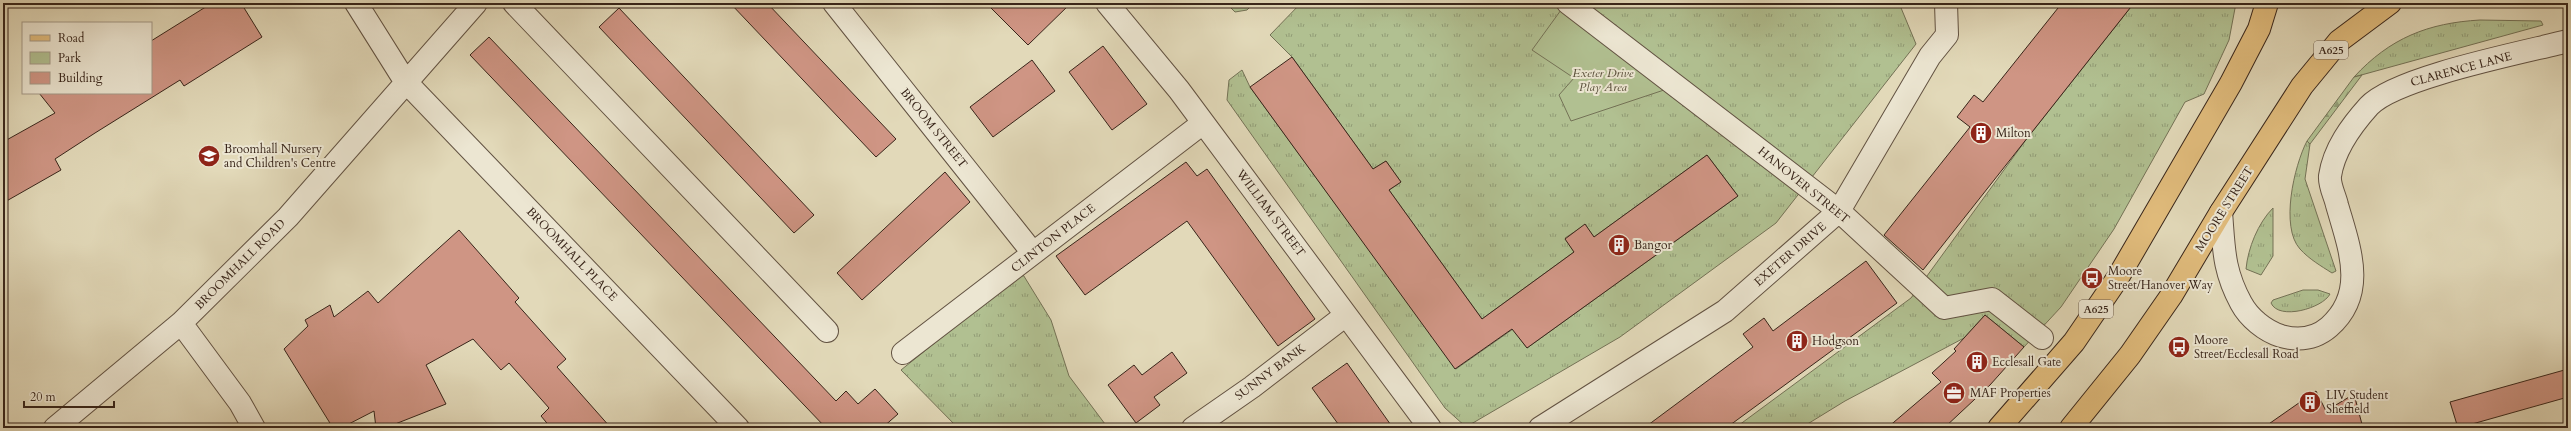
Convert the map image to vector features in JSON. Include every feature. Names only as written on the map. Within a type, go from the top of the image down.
[{"type":"main road","name":"A625","points":[[1999,428],[2074,342],[2117,279],[2231,83],[2259,29],[2268,3]]},
{"type":"main road","name":"MOORE STREET","points":[[2071,428],[2094,402],[2171,296],[2221,212],[2302,86],[2339,41],[2390,3]]},
{"type":"street","name":"BROOMHALL PLACE","points":[[356,3],[405,81],[738,428]]},
{"type":"street","name":"BROOMHALL ROAD","points":[[56,428],[181,323],[288,217],[405,81],[476,3]]},
{"type":"street","points":[[514,3],[827,331]]},
{"type":"street","name":"BROOM STREET","points":[[834,3],[1034,253]]},
{"type":"street","name":"WILLIAM STREET","points":[[1107,3],[1204,122],[1430,428]]},
{"type":"street","name":"HANOVER STREET","points":[[1568,3],[1839,211],[1944,308],[1992,298],[2042,338]]},
{"type":"street","name":"EXETER DRIVE","points":[[1540,428],[1725,311],[1839,211],[1930,56],[1947,35],[1946,3]]},
{"type":"street","name":"CLARENCE LANE","points":[[2221,212],[2226,272],[2245,310],[2256,322],[2275,334],[2294,340],[2319,336],[2343,315],[2353,273],[2351,256],[2330,179],[2333,158],[2347,134],[2371,104],[2407,83],[2568,40]]},
{"type":"street","name":"CLINTON PLACE","points":[[903,353],[1204,122]]},
{"type":"street","name":"SUNNY BANK","points":[[1193,428],[1252,387],[1346,315]]},
{"type":"street","points":[[181,323],[240,403],[254,428]]},
{"type":"green space","points":[[1226,3],[1254,3],[1247,10],[1235,12]]},
{"type":"green space","points":[[1301,3],[1899,3],[1916,44],[1776,223],[1620,337],[1466,427],[1445,408],[1227,100],[1229,80],[1242,70],[1250,87],[1456,369],[1513,329],[1527,348],[1738,196],[1707,155],[1594,237],[1585,225],[1565,238],[1574,252],[1482,319],[1389,190],[1401,182],[1386,161],[1373,169],[1292,57],[1270,35]]},
{"type":"green space","points":[[2134,3],[2236,3],[2229,40],[2204,94],[2185,102],[2114,229],[2061,307],[2024,347],[1985,315],[1964,338],[1845,401],[1801,428],[1735,428],[1911,298],[2025,141]]},
{"type":"green space","name":"Exeter Drive Play Area","points":[[1561,10],[1664,90],[1571,121],[1559,95],[1574,78],[1532,50]]},
{"type":"green space","points":[[2480,20],[2541,21],[2543,25],[2354,77],[2382,52],[2411,35],[2443,25]]},
{"type":"green space","points":[[2362,75],[2310,144],[2307,141],[2354,77]]},
{"type":"green space","points":[[2307,141],[2310,144],[2305,179],[2336,271],[2332,273],[2311,259],[2300,249],[2294,239],[2291,226],[2291,196],[2294,180],[2302,152]]},
{"type":"green space","points":[[2273,208],[2273,256],[2261,275],[2246,269],[2247,261],[2251,244],[2258,228]]},
{"type":"green space","points":[[1022,273],[1051,320],[1069,376],[1108,428],[958,428],[901,370]]},
{"type":"green space","points":[[2303,290],[2318,290],[2330,294],[2319,304],[2310,308],[2291,312],[2276,308],[2271,303],[2273,300]]},
{"type":"building","points":[[212,3],[241,3],[262,37],[184,86],[180,80],[95,133],[55,159],[61,170],[3,203],[3,142],[55,113],[40,94],[152,94],[152,40]]},
{"type":"building","points":[[730,3],[767,3],[896,139],[876,157]]},
{"type":"building","points":[[986,3],[1071,3],[1028,45]]},
{"type":"building","name":"Milton","points":[[2062,3],[2134,3],[1923,270],[1884,235],[1970,127],[1957,117],[1974,95],[1983,102]]},
{"type":"building","points":[[619,8],[814,215],[794,233],[599,27]]},
{"type":"building","points":[[489,37],[836,401],[846,391],[858,404],[875,389],[898,414],[882,428],[826,428],[470,55]]},
{"type":"building","points":[[1103,46],[1147,104],[1112,130],[1069,72]]},
{"type":"building","points":[[1292,57],[1373,169],[1386,161],[1401,182],[1389,190],[1482,319],[1574,252],[1565,239],[1585,224],[1594,237],[1707,155],[1738,196],[1527,348],[1512,329],[1455,369],[1250,87]]},
{"type":"building","points":[[1032,60],[1055,91],[993,137],[970,107]]},
{"type":"building","points":[[1186,162],[1197,176],[1207,169],[1315,319],[1278,346],[1187,221],[1085,295],[1056,256]]},
{"type":"building","points":[[945,172],[970,202],[862,300],[837,273]]},
{"type":"building","points":[[459,230],[519,298],[515,302],[566,359],[557,367],[611,428],[551,428],[541,416],[549,408],[509,363],[501,370],[473,339],[426,365],[446,404],[385,428],[376,428],[374,411],[341,428],[333,428],[284,349],[308,326],[305,320],[330,305],[334,317],[368,291],[378,303]]},
{"type":"building","name":"Hodgson","points":[[1866,261],[1897,303],[1726,428],[1644,428],[1753,347],[1743,334],[1764,318],[1773,331]]},
{"type":"building","name":"Ecclesall Gate","points":[[1985,315],[2024,347],[1990,385],[1944,428],[1887,428],[1941,382],[1932,373],[1956,351],[1954,349]]},
{"type":"building","points":[[1172,352],[1187,373],[1154,397],[1160,405],[1136,423],[1108,385],[1134,365],[1142,375]]},
{"type":"building","points":[[1347,363],[1393,428],[1341,428],[1312,388]]},
{"type":"building","points":[[2568,369],[2568,397],[2458,428],[2450,402]]},
{"type":"building","name":"LIV Student Sheffield","points":[[2316,391],[2326,411],[2354,394],[2363,428],[2263,428]]},
{"type":"place","name":"Milton","points":[[1981,133]]},
{"type":"place","name":"Broomhall Nursery and Children's Centre","points":[[209,156]]},
{"type":"place","name":"Bangor","points":[[1619,245]]},
{"type":"place","name":"Moore Street/Hanover Way","points":[[2092,278]]},
{"type":"place","name":"Hodgson","points":[[1797,341]]},
{"type":"place","name":"Moore Street/Ecclesall Road","points":[[2179,347]]},
{"type":"place","name":"Ecclesall Gate","points":[[1977,362]]},
{"type":"place","name":"MAF Properties","points":[[1954,393]]},
{"type":"place","name":"LIV Student Sheffield","points":[[2310,402]]}]
